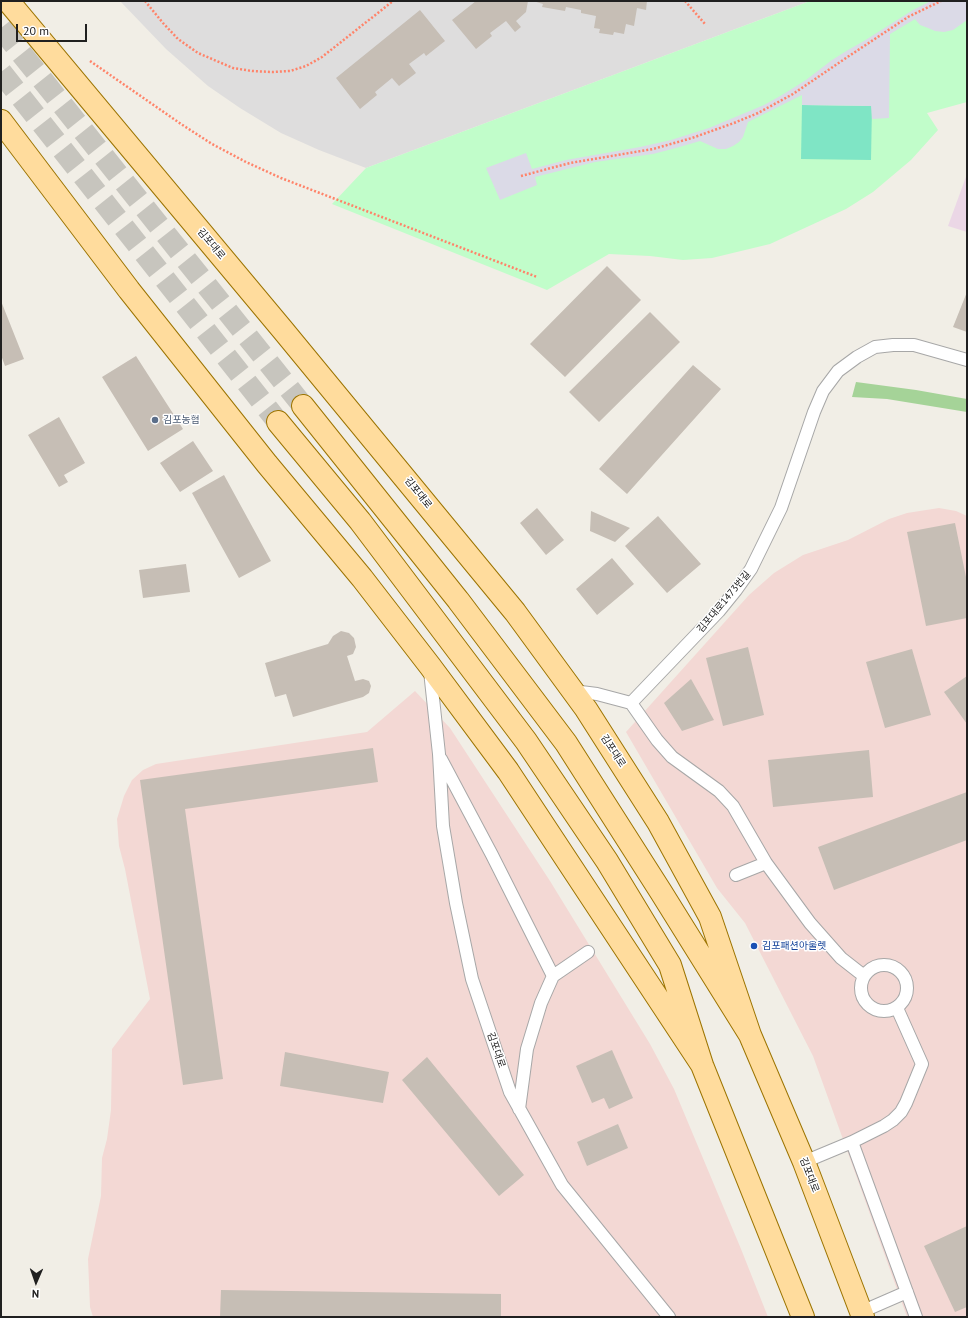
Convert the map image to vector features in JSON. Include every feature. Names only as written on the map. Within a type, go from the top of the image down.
[{"type":"main road","name":"김포대로","points":[[8,1],[282,329],[515,612],[586,709],[658,822],[710,917],[750,1035],[804,1162],[862,1314]]},
{"type":"main road","points":[[1,121],[129,290],[262,457],[362,578],[508,771],[702,1066]]},
{"type":"main road","name":"김포대로","points":[[303,406],[458,600],[566,743],[750,1035]]},
{"type":"main road","points":[[278,422],[360,521],[526,741],[602,855],[670,965],[702,1066],[803,1317]]},
{"type":"lane","name":"김포대로1473번길","points":[[631,703],[719,611],[752,569],[781,508],[814,412],[823,391],[838,371],[857,357],[875,347],[893,345],[914,345],[967,360]]},
{"type":"lane","name":"김포대로","points":[[430,666],[439,754],[443,826],[456,902],[472,979],[510,1092],[562,1185],[669,1317]]},
{"type":"lane","points":[[573,691],[597,694],[631,703],[656,740],[672,756],[719,791],[733,806],[766,863],[810,923],[841,958],[864,976]]},
{"type":"lane","points":[[439,754],[553,976]]},
{"type":"lane","points":[[736,875],[766,863]]},
{"type":"lane","points":[[519,1109],[527,1049],[541,1003],[553,976],[588,952]]},
{"type":"lane","points":[[891,965],[903,974],[907,981],[908,989],[902,1003],[897,1008],[882,1012],[867,1005],[860,991],[864,976],[869,970],[876,966],[891,965]]},
{"type":"lane","points":[[804,1162],[852,1142],[884,1126],[901,1112],[922,1064],[897,1008]]},
{"type":"lane","points":[[852,1142],[916,1317]]},
{"type":"lane","points":[[862,1314],[907,1292]]},
{"type":"path","points":[[145,1],[178,39],[198,53],[233,68],[272,72],[290,71],[306,66],[322,57],[393,1]]},
{"type":"path","points":[[685,1],[705,24]]},
{"type":"path","points":[[521,176],[570,164],[652,149],[692,138],[758,113],[793,94],[908,18],[941,1]]},
{"type":"path","points":[[84,57],[181,124],[212,144],[246,162],[281,178],[537,277]]},
{"type":"shaded area","points":[[120,1],[810,1],[366,168],[319,150],[281,133],[240,108],[208,86],[166,49]]},
{"type":"shaded area","points":[[931,1],[967,1],[967,20],[953,30],[944,32],[935,31],[920,25],[915,19],[890,34],[889,118],[872,119],[871,106],[802,105],[802,95],[748,122],[743,137],[739,142],[726,149],[718,149],[700,141],[653,154],[595,162],[535,177],[537,185],[500,200],[486,168],[526,153],[532,169],[566,160],[671,140],[709,128],[764,105],[782,95],[806,80],[832,60],[913,10]]},
{"type":"shaded area","points":[[967,174],[967,232],[948,226]]},
{"type":"shaded area","name":"김포패션아울렛","points":[[939,508],[956,511],[967,516],[967,1317],[907,1317],[813,1056],[745,923],[717,888],[626,732],[749,595],[774,573],[803,555],[848,540],[889,519],[907,513]]},
{"type":"shaded area","points":[[415,691],[450,728],[550,881],[650,1044],[674,1089],[768,1317],[93,1317],[90,1307],[88,1259],[101,1196],[102,1158],[107,1139],[111,1110],[112,1049],[150,999],[125,869],[119,846],[117,819],[124,796],[132,780],[143,770],[156,764],[367,732]]},
{"type":"green space","points":[[810,1],[967,1],[967,102],[927,113],[938,130],[911,160],[873,192],[846,209],[770,244],[712,258],[683,260],[650,256],[609,254],[547,290],[332,204],[366,168]]},
{"type":"green space","points":[[802,105],[872,106],[871,160],[801,159]]},
{"type":"green space","points":[[856,382],[967,399],[967,412],[887,399],[852,397]]},
{"type":"building","points":[[476,1],[528,1],[526,12],[516,21],[521,27],[515,32],[506,21],[490,33],[492,36],[476,49],[452,20]]},
{"type":"building","points":[[533,1],[647,1],[646,10],[637,8],[634,26],[626,24],[624,34],[614,32],[613,35],[599,33],[600,29],[594,28],[596,16],[581,13],[581,10],[566,7],[565,11],[542,7],[543,4]]},
{"type":"building","points":[[420,10],[445,41],[426,56],[424,53],[409,64],[416,73],[399,86],[392,78],[375,92],[377,95],[360,109],[336,78]]},
{"type":"building","points":[[607,266],[641,300],[565,377],[530,344]]},
{"type":"building","points":[[967,292],[967,332],[953,327]]},
{"type":"building","points":[[1,301],[24,359],[5,366],[1,355]]},
{"type":"building","points":[[650,312],[680,342],[599,422],[569,392]]},
{"type":"building","points":[[136,356],[183,429],[148,451],[102,377]]},
{"type":"building","points":[[693,365],[721,389],[627,494],[599,469]]},
{"type":"building","points":[[59,417],[85,463],[64,475],[68,482],[59,487],[28,435]]},
{"type":"building","points":[[193,441],[213,471],[180,492],[160,463]]},
{"type":"building","points":[[224,475],[271,561],[239,578],[192,493]]},
{"type":"building","points":[[537,508],[564,540],[546,555],[520,523]]},
{"type":"building","points":[[591,511],[630,528],[615,542],[590,531]]},
{"type":"building","points":[[658,516],[701,564],[667,593],[625,546]]},
{"type":"building","points":[[955,523],[967,582],[967,618],[926,626],[907,532]]},
{"type":"building","points":[[612,558],[634,584],[597,615],[576,589]]},
{"type":"building","points":[[186,564],[190,592],[143,598],[139,570]]},
{"type":"building","points":[[341,631],[349,633],[354,638],[356,647],[353,654],[347,656],[355,681],[363,679],[369,681],[371,686],[369,693],[363,697],[293,717],[286,694],[275,697],[265,663],[328,644],[333,636]]},
{"type":"building","points":[[748,647],[764,715],[723,726],[706,658]]},
{"type":"building","points":[[912,649],[931,715],[885,728],[866,662]]},
{"type":"building","points":[[967,676],[967,724],[944,692]]},
{"type":"building","points":[[691,679],[714,720],[682,731],[664,703]]},
{"type":"building","points":[[373,748],[378,782],[185,809],[223,1079],[183,1085],[140,780]]},
{"type":"building","points":[[869,750],[873,797],[773,807],[768,760]]},
{"type":"building","points":[[967,792],[967,840],[834,890],[818,847]]},
{"type":"building","points":[[612,1050],[633,1098],[609,1109],[604,1098],[592,1103],[576,1066]]},
{"type":"building","points":[[285,1052],[389,1072],[383,1103],[280,1086]]},
{"type":"building","points":[[427,1057],[524,1175],[499,1196],[402,1080]]},
{"type":"building","points":[[618,1124],[628,1148],[587,1166],[577,1142]]},
{"type":"building","points":[[967,1226],[967,1307],[955,1312],[924,1246]]},
{"type":"building","points":[[221,1290],[501,1294],[501,1317],[220,1317]]},
{"type":"tunnel","points":[[1,28],[303,406]]},
{"type":"tunnel","points":[[1,72],[278,422]]},
{"type":"place","name":"김포농협","points":[[155,420]]},
{"type":"place","name":"김포패션아울렛","points":[[754,946]]}]
